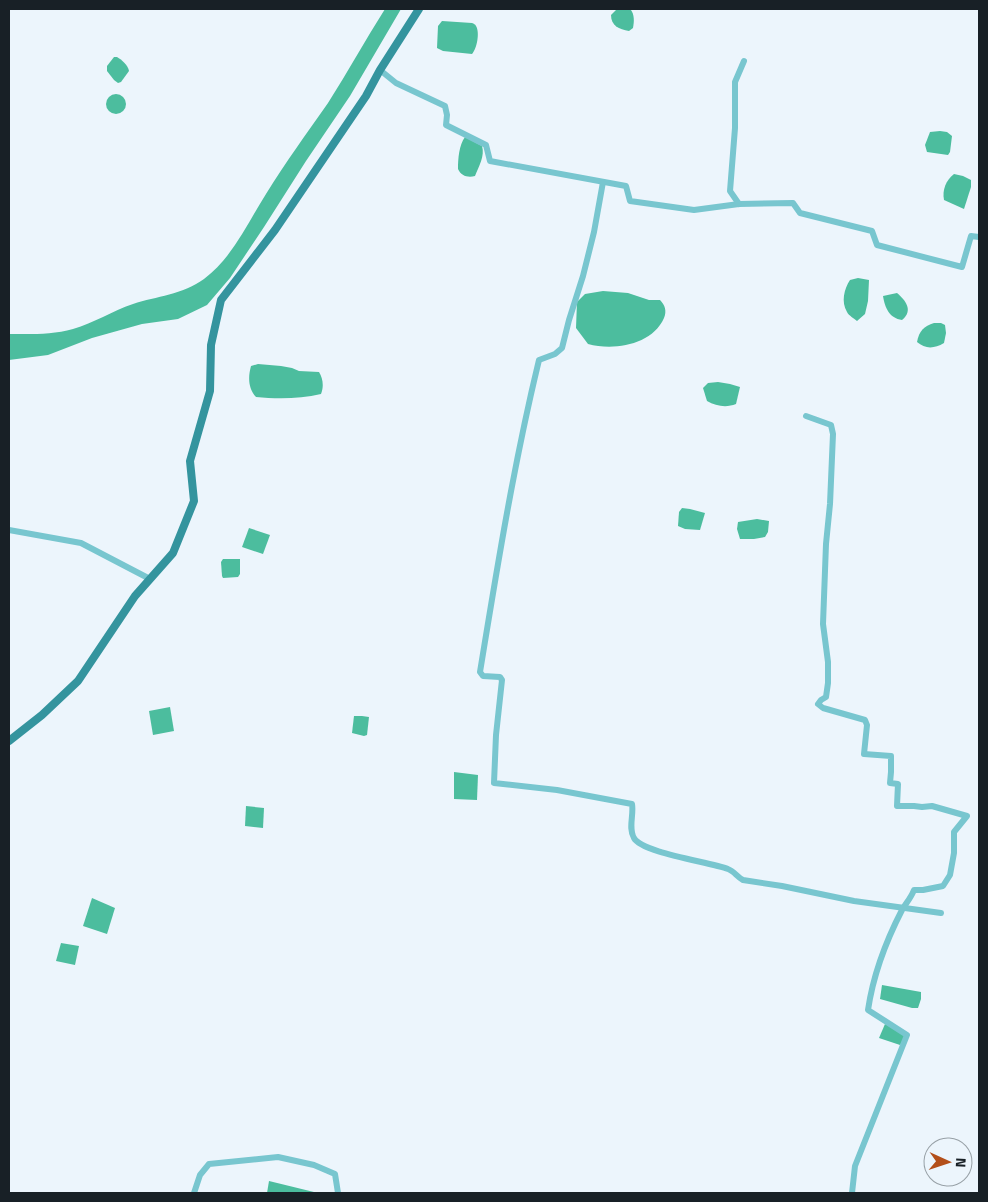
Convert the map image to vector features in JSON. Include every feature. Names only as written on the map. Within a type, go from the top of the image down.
[{"type":"main road","points":[[9,741],[42,715],[78,681],[135,596],[173,553],[194,501],[190,461],[210,391],[211,345],[221,300],[275,230],[366,96],[380,70],[419,9]]},
{"type":"street","points":[[739,204],[730,191],[730,176],[735,128],[736,82],[744,61]]},
{"type":"street","points":[[380,70],[396,83],[445,106],[447,115],[446,125],[486,145],[490,161],[626,186],[630,201],[694,210],[739,204],[794,203],[800,213],[872,231],[877,245],[962,267],[972,236],[979,237]]},
{"type":"street","points":[[603,182],[592,241],[562,348],[556,354],[539,360],[530,396],[509,505],[480,672],[483,676],[500,677],[502,680],[496,735],[494,783],[557,790],[632,804],[632,832],[634,840],[641,845],[682,858],[730,869],[743,880],[782,886],[854,902],[941,913]]},
{"type":"street","points":[[806,416],[831,425],[833,434],[823,624],[828,662],[828,683],[826,697],[818,704],[823,708],[865,720],[867,725],[864,754],[890,756],[890,783],[898,784],[897,806],[932,806],[967,816],[954,832],[954,853],[950,875],[943,886],[914,890],[903,908],[886,946],[870,996],[868,1010],[907,1035],[855,1166],[852,1193]]},
{"type":"street","points":[[9,530],[81,543],[150,579]]},
{"type":"street","points":[[194,1193],[200,1175],[209,1164],[278,1157],[314,1165],[335,1174],[338,1193]]},
{"type":"shaded area","points":[[385,9],[401,9],[350,96],[230,278],[207,305],[178,319],[142,324],[92,338],[48,355],[9,360],[9,334],[49,333],[73,329],[133,304],[187,289],[204,279],[214,270],[239,240],[266,194],[328,103]]},
{"type":"shaded area","points":[[617,9],[630,9],[632,11],[634,18],[633,28],[629,31],[619,28],[612,22],[611,15]]},
{"type":"shaded area","points":[[442,21],[472,23],[475,25],[478,32],[472,54],[443,51],[437,48],[438,26]]},
{"type":"shaded area","points":[[114,57],[123,61],[129,71],[121,82],[118,83],[107,71],[107,66]]},
{"type":"shaded area","points":[[116,94],[123,97],[126,104],[123,111],[116,114],[109,111],[106,104],[109,97]]},
{"type":"shaded area","points":[[930,132],[947,132],[952,136],[948,155],[927,152],[925,145]]},
{"type":"shaded area","points":[[465,137],[482,146],[483,150],[480,165],[475,176],[470,177],[465,176],[458,169],[460,148]]},
{"type":"shaded area","points":[[954,174],[971,180],[971,187],[964,209],[944,200],[945,186]]},
{"type":"shaded area","points":[[858,278],[869,280],[865,314],[857,321],[848,313],[844,300],[846,287],[850,280]]},
{"type":"shaded area","points":[[603,291],[628,293],[649,300],[660,300],[665,308],[664,318],[651,334],[631,344],[609,347],[588,344],[576,328],[577,302],[585,294]]},
{"type":"shaded area","points":[[897,293],[903,299],[908,309],[906,316],[902,320],[888,312],[883,296]]},
{"type":"shaded area","points":[[934,323],[945,325],[944,343],[930,347],[923,346],[917,342],[923,330]]},
{"type":"shaded area","points":[[258,364],[281,366],[299,371],[319,372],[323,383],[321,394],[288,398],[256,397],[250,386],[249,374],[251,366]]},
{"type":"shaded area","points":[[718,382],[740,387],[736,404],[721,406],[707,401],[703,388],[708,383]]},
{"type":"shaded area","points":[[682,508],[705,513],[700,530],[685,529],[678,526],[679,512]]},
{"type":"shaded area","points":[[757,519],[769,521],[768,532],[765,537],[740,539],[737,529],[738,522]]},
{"type":"shaded area","points":[[249,528],[270,535],[263,554],[242,547]]},
{"type":"shaded area","points":[[223,559],[240,559],[240,574],[238,577],[223,578],[221,562]]},
{"type":"shaded area","points":[[170,707],[174,731],[153,735],[149,711]]},
{"type":"shaded area","points":[[354,716],[369,717],[367,735],[352,733]]},
{"type":"shaded area","points":[[454,772],[478,775],[477,800],[454,799]]},
{"type":"shaded area","points":[[246,806],[264,808],[263,828],[245,826]]},
{"type":"shaded area","points":[[92,898],[115,908],[107,934],[83,926]]},
{"type":"shaded area","points":[[61,943],[79,946],[75,965],[56,961]]},
{"type":"shaded area","points":[[882,985],[921,992],[918,1008],[880,999]]},
{"type":"shaded area","points":[[885,1024],[907,1035],[900,1045],[879,1038]]},
{"type":"shaded area","points":[[269,1181],[318,1193],[267,1193]]}]
